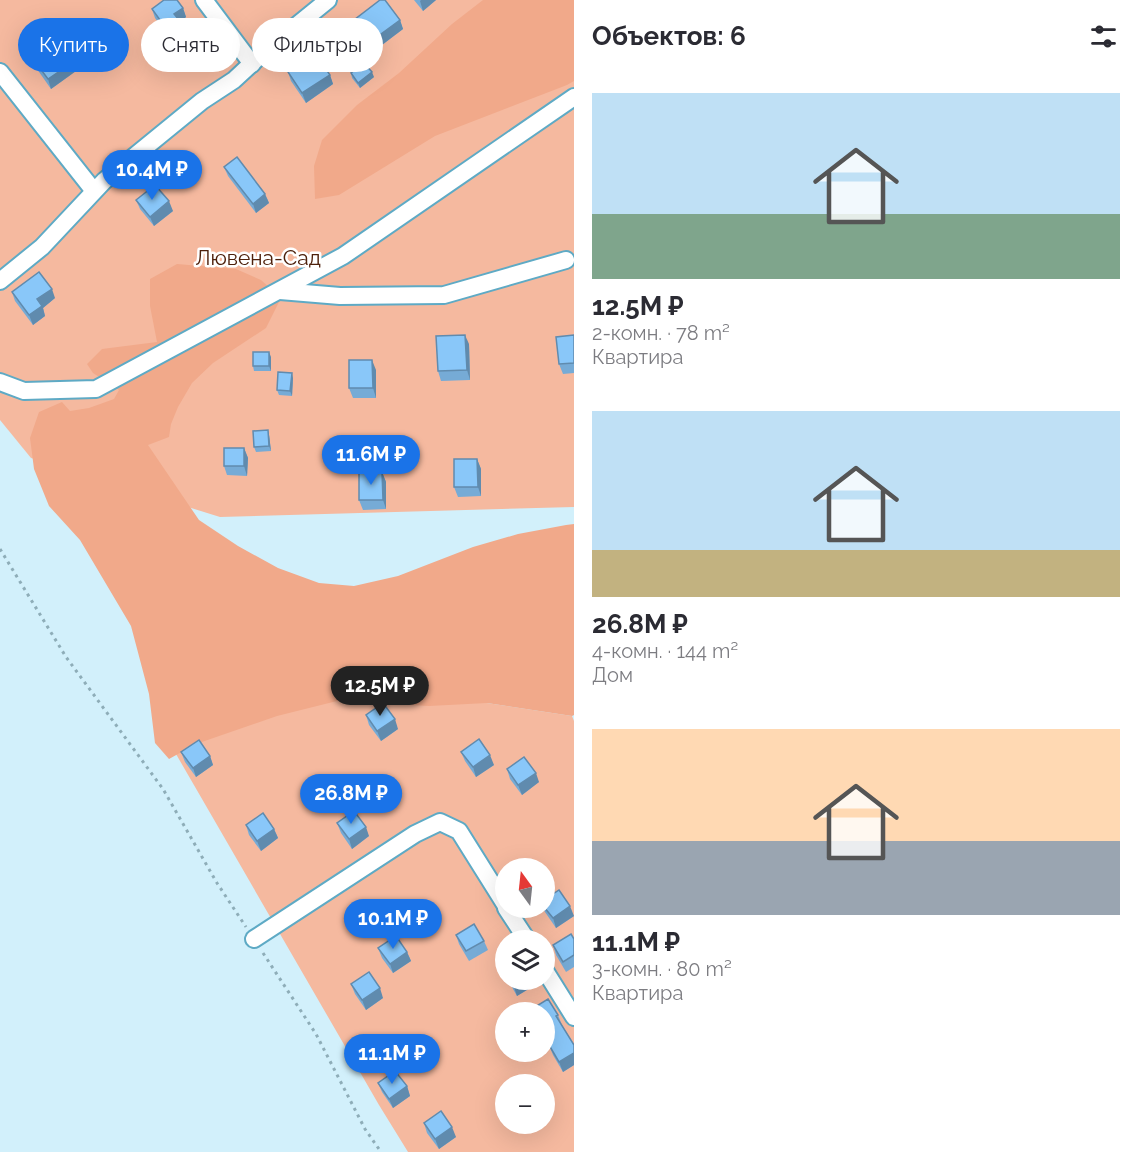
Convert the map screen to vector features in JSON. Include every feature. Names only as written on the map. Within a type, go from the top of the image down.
[{"type":"lane","points":[[0,281],[42,247],[113,174],[202,101],[234,80],[252,64],[204,0]]},
{"type":"lane","points":[[307,18],[328,0]]},
{"type":"lane","points":[[0,72],[94,191]]},
{"type":"lane","points":[[0,382],[24,391],[96,389],[343,256],[574,97]]},
{"type":"lane","points":[[279,291],[340,296],[444,296],[566,260]]},
{"type":"lane","points":[[254,939],[415,834],[440,822],[459,831],[495,889]]},
{"type":"lane","points":[[555,987],[574,1017]]},
{"type":"path","points":[[0,549],[66,657],[163,789],[217,883],[316,1034],[365,1130],[381,1152]]},
{"type":"green space","name":"Лювена-Сад","points":[[0,0],[574,0],[574,507],[220,517],[31,458],[0,420]]},
{"type":"green space","points":[[315,692],[487,703],[572,716],[574,721],[574,1152],[408,1152],[165,735]]},
{"type":"shaded area","points":[[483,0],[574,0],[574,81],[435,136],[339,195],[315,199],[314,166],[322,140],[357,105],[399,73],[452,24]]},
{"type":"shaded area","points":[[177,264],[236,269],[261,280],[281,298],[266,328],[213,363],[192,383],[178,407],[171,424],[169,437],[148,445],[199,520],[238,546],[278,568],[319,583],[354,586],[398,576],[473,547],[518,534],[574,524],[574,715],[487,703],[429,706],[337,701],[277,716],[196,744],[169,759],[155,743],[149,694],[131,626],[80,540],[49,506],[34,469],[30,438],[39,412],[62,402],[70,411],[89,408],[114,399],[119,390],[93,373],[87,364],[102,349],[157,342],[150,306],[150,279]]},
{"type":"building","points":[[164,0],[177,0],[183,8],[174,14],[177,18],[159,18],[152,9]]},
{"type":"building","points":[[380,0],[385,0],[400,20],[383,32],[383,18],[357,18]]},
{"type":"building","points":[[43,72],[58,72],[48,79]]},
{"type":"building","points":[[288,72],[328,72],[330,75],[302,93]]},
{"type":"building","points":[[352,72],[372,72],[358,83]]},
{"type":"building","points":[[237,157],[265,194],[253,204],[224,167]]},
{"type":"building","points":[[155,185],[169,201],[150,217],[136,200]]},
{"type":"building","points":[[39,272],[52,289],[37,299],[42,306],[29,315],[12,292]]},
{"type":"building","points":[[465,335],[467,370],[438,371],[436,336]]},
{"type":"building","points":[[574,335],[574,363],[559,364],[556,337]]},
{"type":"building","points":[[253,352],[269,352],[269,366],[253,366]]},
{"type":"building","points":[[349,360],[372,360],[373,388],[349,388]]},
{"type":"building","points":[[278,372],[292,373],[290,391],[277,390]]},
{"type":"building","points":[[268,430],[269,446],[254,447],[253,431]]},
{"type":"building","points":[[224,448],[244,448],[244,466],[224,466]]},
{"type":"building","points":[[454,459],[477,459],[478,487],[454,487]]},
{"type":"building","points":[[359,472],[382,472],[383,500],[359,500]]},
{"type":"building","points":[[383,703],[395,719],[377,731],[366,715]]},
{"type":"building","points":[[479,739],[490,755],[473,767],[461,752]]},
{"type":"building","points":[[199,740],[210,756],[193,768],[181,752]]},
{"type":"building","points":[[524,757],[536,773],[518,785],[507,769]]},
{"type":"building","points":[[354,811],[366,827],[349,839],[337,823]]},
{"type":"building","points":[[263,813],[274,829],[257,841],[246,825]]},
{"type":"building","points":[[559,890],[570,906],[555,917],[555,893]]},
{"type":"building","points":[[474,924],[484,941],[466,951],[456,935]]},
{"type":"building","points":[[571,934],[574,939],[574,955],[563,962],[555,948],[555,944]]},
{"type":"building","points":[[396,936],[407,952],[390,964],[378,948]]},
{"type":"building","points":[[369,972],[380,988],[362,1000],[351,984]]},
{"type":"building","points":[[555,1010],[558,1015],[556,1016],[574,1045],[574,1053],[559,1062],[555,1055]]},
{"type":"building","points":[[395,1071],[407,1086],[389,1099],[378,1083]]},
{"type":"building","points":[[441,1111],[452,1127],[435,1139],[424,1123]]}]
